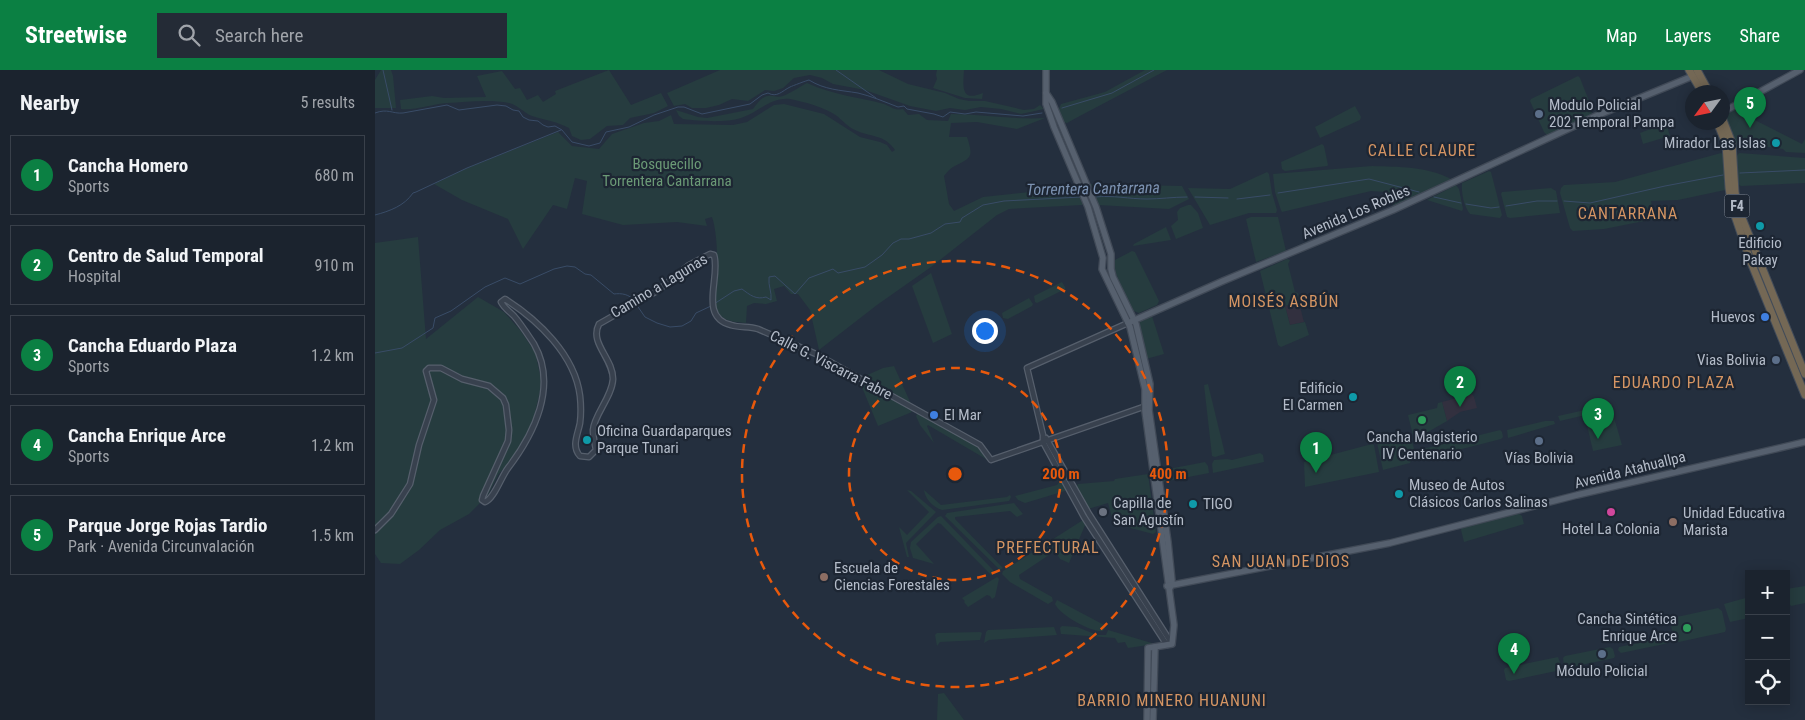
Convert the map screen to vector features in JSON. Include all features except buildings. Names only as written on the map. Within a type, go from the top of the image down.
[{"type":"highway","points":[[1693,72],[1699,85]]},
{"type":"highway","points":[[1693,72],[1703,85]]},
{"type":"highway","name":"F4","points":[[1720,130],[1726,144],[1732,207],[1750,260],[1805,395]]},
{"type":"highway","name":"F4","points":[[1727,130],[1732,143],[1735,192],[1738,208],[1805,374]]},
{"type":"main road","points":[[1046,70],[1046,104],[1084,196],[1103,258],[1102,269],[1128,323],[1145,389],[1174,625],[1169,644],[1148,648],[1147,720]]},
{"type":"main road","points":[[1730,108],[1800,70]]},
{"type":"main road","name":"Avenida Los Robles","points":[[1128,323],[1231,277],[1393,210],[1693,72]]},
{"type":"main road","points":[[1046,93],[1052,102],[1092,196],[1111,254],[1113,277],[1135,320],[1150,384],[1147,406]]},
{"type":"main road","name":"Avenida Atahuallpa","points":[[1170,587],[1390,543],[1577,495],[1805,442]]},
{"type":"main road","points":[[1153,720],[1155,647]]},
{"type":"street","name":"Camino a Lagunas","points":[[375,530],[391,514],[410,484],[419,445],[435,400],[426,371],[429,368],[441,368],[462,379],[489,386],[503,398],[506,405],[509,430],[508,441],[483,496],[485,502],[491,498],[506,470],[528,439],[535,426],[543,392],[542,369],[537,350],[501,302],[505,299],[532,318],[550,337],[567,360],[580,394],[581,415],[576,448],[580,456],[589,457],[595,450],[594,426],[613,381],[611,364],[597,339],[599,324],[657,291],[697,260],[710,254],[714,255]]},
{"type":"street","name":"Calle G. Viscarra Fabre","points":[[714,255],[716,266],[713,305],[718,318],[727,324],[759,329],[816,354],[980,445],[991,460],[1045,441]]},
{"type":"street","name":"Avenida Los Robles","points":[[1045,441],[1027,368],[1128,323]]},
{"type":"street","points":[[1147,406],[1045,441],[1085,517],[1169,644]]},
{"type":"shaded area","points":[[1299,303],[1304,322],[1290,325],[1285,306]]},
{"type":"shaded area","points":[[1472,394],[1477,408],[1460,412],[1447,421],[1442,402]]},
{"type":"green space","points":[[381,70],[391,70],[396,108],[375,108],[375,80]]},
{"type":"green space","points":[[609,70],[631,105],[661,93],[668,106],[654,113],[630,118],[623,125],[607,126],[590,139],[581,140],[572,136],[569,128],[532,116],[509,103],[494,101],[470,102],[401,109],[400,100],[432,96],[444,98],[486,97],[477,76],[502,71],[515,89],[520,88],[527,100],[538,95],[543,102],[556,94],[555,91]]},
{"type":"green space","points":[[720,70],[879,70],[908,84],[945,93],[959,99],[985,101],[1024,110],[1034,109],[1040,105],[1044,109],[1021,114],[981,107],[965,110],[950,108],[936,111],[910,106],[865,90],[833,84],[822,78],[810,75],[794,78],[783,88],[774,91],[765,90],[748,101],[732,99],[706,108],[692,108],[685,104],[674,106],[667,93]]},
{"type":"green space","points":[[937,70],[964,70],[963,82],[965,92],[971,96],[983,93],[982,99],[965,98],[933,88],[937,79]]},
{"type":"green space","points":[[1145,70],[1167,70],[1067,123],[1063,122],[1058,111],[1061,104],[1105,92]]},
{"type":"green space","points":[[1578,76],[1591,106],[1592,116],[1547,135],[1530,101],[1531,99]]},
{"type":"green space","name":"Bosquecillo Torrentera Cantarrana","points":[[807,83],[836,93],[884,104],[896,109],[903,109],[908,115],[919,114],[927,120],[948,121],[951,114],[1045,118],[1017,129],[977,122],[951,123],[949,137],[967,137],[970,153],[967,159],[952,168],[944,176],[949,204],[954,211],[983,197],[1039,191],[1072,185],[1079,190],[1084,202],[1082,205],[1009,209],[997,215],[931,267],[877,305],[819,350],[810,310],[798,294],[791,294],[784,286],[774,289],[777,301],[766,304],[754,303],[747,306],[746,323],[729,321],[721,316],[717,311],[714,296],[717,254],[712,217],[705,219],[707,226],[677,222],[623,225],[582,214],[587,181],[575,178],[567,209],[553,205],[523,249],[508,219],[462,200],[434,184],[467,168],[558,132],[572,146],[599,149],[612,134],[644,123],[659,121],[671,115],[674,124],[733,125],[747,122],[774,105],[784,104],[824,114],[860,137],[887,145],[892,152],[895,150],[881,138],[852,129],[837,116],[826,110],[790,99],[776,100],[747,116],[728,121],[683,119],[676,110],[707,118],[753,109],[763,98],[783,96]]},
{"type":"green space","points":[[1355,106],[1361,117],[1360,120],[1320,138],[1315,127]]},
{"type":"green space","points":[[1736,109],[1802,144],[1805,139],[1805,153],[1786,152],[1783,149],[1752,145],[1748,149],[1740,147],[1736,143],[1730,129],[1730,112]]},
{"type":"green space","points":[[1666,123],[1670,136],[1643,144],[1640,133]]},
{"type":"green space","points":[[1322,144],[1324,146],[1327,166],[1285,171],[1282,169],[1281,162]]},
{"type":"green space","points":[[1721,153],[1724,155],[1725,190],[1678,200],[1651,201],[1654,219],[1604,229],[1573,231],[1570,228],[1560,193],[1564,185],[1615,182]]},
{"type":"green space","points":[[1739,153],[1805,158],[1805,183],[1741,186],[1738,184],[1736,157]]},
{"type":"green space","points":[[1372,166],[1422,169],[1451,179],[1394,206],[1386,192],[1371,191],[1282,212],[1281,210],[1275,192],[1273,174]]},
{"type":"green space","points":[[1489,171],[1491,172],[1502,215],[1500,218],[1470,214],[1463,200],[1462,183]]},
{"type":"green space","points":[[1267,172],[1277,210],[1276,213],[1249,213],[1210,225],[1188,188],[1230,189]]},
{"type":"green space","points":[[1090,184],[1182,186],[1189,199],[1169,209],[1098,205]]},
{"type":"green space","points":[[1456,185],[1459,189],[1462,211],[1427,200]]},
{"type":"green space","points":[[1551,188],[1556,191],[1560,213],[1507,217],[1502,192]]},
{"type":"green space","points":[[1191,205],[1198,213],[1203,228],[1176,239],[1171,226],[1178,220],[1177,212],[1180,208]]},
{"type":"green space","points":[[1251,217],[1278,217],[1286,251],[1256,262],[1246,219]]},
{"type":"green space","points":[[1166,227],[1171,240],[1133,246],[1134,244]]},
{"type":"green space","points":[[418,237],[426,339],[478,297],[504,312],[520,330],[535,352],[542,383],[532,425],[517,453],[498,475],[488,495],[469,514],[440,530],[419,550],[400,564],[381,563],[375,554],[375,243]]},
{"type":"green space","points":[[1132,251],[1135,252],[1159,301],[1157,305],[1139,313],[1134,311],[1124,292],[1116,274],[1113,261]]},
{"type":"green space","points":[[1287,259],[1290,260],[1288,264],[1295,292],[1298,293],[1300,302],[1285,306],[1290,325],[1305,322],[1309,335],[1281,347],[1278,345],[1260,271]]},
{"type":"green space","points":[[931,273],[952,334],[933,343],[912,286]]},
{"type":"green space","points":[[1062,282],[1065,289],[1037,303],[1035,302],[1034,296]]},
{"type":"green space","points":[[1029,298],[1033,304],[1032,306],[1008,319],[1003,318],[1002,313]]},
{"type":"green space","points":[[1152,316],[1164,354],[1146,359],[1139,324],[1141,321]]},
{"type":"green space","points":[[894,366],[911,404],[863,377],[883,368]]},
{"type":"green space","points":[[859,380],[911,409],[912,412],[878,426]]},
{"type":"green space","points":[[1208,384],[1225,454],[1215,457],[1212,456],[1204,385]]},
{"type":"green space","points":[[1442,402],[1447,421],[1414,440],[1408,415],[1437,408],[1438,403]]},
{"type":"green space","points":[[1612,404],[1611,409],[1560,421],[1558,416]]},
{"type":"green space","points":[[918,413],[975,445],[982,450],[986,459],[928,425],[934,443],[920,425],[916,416]]},
{"type":"green space","points":[[1613,414],[1622,445],[1593,451],[1586,421]]},
{"type":"green space","points":[[1545,421],[1554,421],[1555,424],[1508,438],[1507,430]]},
{"type":"green space","points":[[1500,430],[1503,437],[1501,439],[1419,460],[1419,450]]},
{"type":"green space","points":[[1410,435],[1415,452],[1410,463],[1383,470],[1377,443]]},
{"type":"green space","points":[[1374,445],[1379,472],[1305,487],[1304,462]]},
{"type":"green space","points":[[1260,453],[1263,455],[1264,462],[1213,473],[1212,464],[1214,460],[1232,460]]},
{"type":"green space","points":[[1205,462],[1209,473],[1163,482],[1161,472],[1163,470]]},
{"type":"green space","points":[[1148,474],[1156,532],[1153,534],[1112,523],[1108,503],[1088,509],[1076,488],[1078,484],[1114,481],[1115,479]]},
{"type":"green space","points":[[1061,480],[1066,489],[1065,491],[1025,503],[1018,500],[1015,496],[1057,485]]},
{"type":"green space","points":[[907,490],[911,491],[936,512],[906,543],[909,557],[907,557],[899,527],[907,535],[929,512]]},
{"type":"green space","points":[[924,490],[941,505],[1007,497],[1010,495],[1011,497],[1009,501],[942,510],[930,502]]},
{"type":"green space","points":[[1014,503],[1023,514],[1017,517],[1010,511],[955,517],[1003,568],[1000,570],[945,516],[947,513]]},
{"type":"green space","points":[[1518,513],[1522,516],[1524,524],[1464,542],[1462,527]]},
{"type":"green space","points":[[941,516],[993,570],[993,574],[991,575],[938,523],[916,544],[934,564],[913,558],[910,548],[911,542]]},
{"type":"green space","points":[[1083,520],[1086,523],[1069,563],[1060,559],[1055,551],[1019,575],[1020,579],[1052,597],[1053,601],[1048,604],[1010,582],[1002,574],[1003,571]]},
{"type":"green space","points":[[997,577],[999,579],[995,597],[992,599],[987,595],[968,607],[962,598]]},
{"type":"green space","points":[[1805,586],[1805,603],[1791,606],[1790,588]]},
{"type":"green space","points":[[1745,598],[1745,619],[1730,622],[1724,604]]},
{"type":"green space","points":[[1057,600],[1106,626],[1103,631],[1084,626],[1069,618],[1055,604]]},
{"type":"green space","points":[[1718,608],[1722,611],[1725,632],[1679,642],[1674,640],[1670,621],[1672,618]]},
{"type":"green space","points":[[1062,626],[1077,627],[1097,635],[1106,635],[1108,630],[1155,644],[1128,648],[1125,642],[1118,643],[1115,638],[1061,634],[1060,628]]},
{"type":"green space","points":[[1054,627],[1057,635],[989,640],[984,643],[988,630]]},
{"type":"green space","points":[[937,633],[982,633],[980,640],[940,642],[937,646],[935,635]]},
{"type":"green space","points":[[1667,637],[1670,638],[1669,643],[1621,653],[1618,650],[1619,647]]},
{"type":"green space","points":[[1610,647],[1613,649],[1614,658],[1567,668],[1564,666],[1563,658],[1565,656]]},
{"type":"green space","points":[[1558,657],[1561,670],[1509,681],[1506,680],[1505,668]]},
{"type":"green space","points":[[944,693],[964,720],[937,720],[938,694]]},
{"type":"waterway","points":[[383,70],[392,110]]},
{"type":"waterway","points":[[836,70],[876,98]]},
{"type":"waterway","points":[[1062,108],[1112,93],[1154,70]]},
{"type":"waterway","points":[[375,113],[383,111],[403,113],[447,105],[459,110],[497,105],[506,106],[519,111],[523,117],[529,120],[538,121],[548,127],[555,126],[562,130],[572,142],[589,146],[600,143],[606,132],[629,127],[654,115],[678,107],[684,107],[702,114],[750,104],[762,95],[768,93],[774,95],[809,80],[827,88],[858,93],[898,107],[904,106],[907,109],[943,117],[950,112],[1023,116],[1042,113]]},
{"type":"waterway","points":[[375,215],[396,207],[413,193],[467,168],[561,130]]},
{"type":"waterway","name":"Torrentera Cantarrana","points":[[1740,173],[1805,170]]},
{"type":"waterway","name":"Torrentera Cantarrana","points":[[1564,201],[1590,203],[1723,175]]},
{"type":"waterway","name":"Torrentera Cantarrana","points":[[1278,193],[1369,179],[1419,192]]},
{"type":"waterway","name":"Torrentera Cantarrana","points":[[1237,199],[1270,195]]},
{"type":"waterway","name":"Torrentera Cantarrana","points":[[714,304],[734,291],[742,289],[753,296],[759,298],[766,297],[771,300],[769,277],[775,276],[795,294],[809,278],[833,269],[838,273],[865,267],[882,255],[893,243],[901,239],[909,239],[931,233],[945,224],[960,222],[962,218],[983,205],[1004,201],[1081,197]]},
{"type":"waterway","name":"Torrentera Cantarrana","points":[[1095,197],[1147,199],[1187,197]]},
{"type":"waterway","name":"Torrentera Cantarrana","points":[[1195,197],[1228,198]]},
{"type":"waterway","name":"Torrentera Cantarrana","points":[[1434,197],[1461,203]]},
{"type":"waterway","name":"Torrentera Cantarrana","points":[[1506,206],[1537,201],[1557,201]]},
{"type":"waterway","name":"Torrentera Cantarrana","points":[[1466,204],[1491,208],[1499,207]]},
{"type":"waterway","name":"Torrentera Cantarrana","points":[[375,353],[402,348],[433,328],[435,318],[451,311],[485,287],[505,278],[520,284],[554,269],[567,266],[575,267],[585,274],[591,275],[614,294],[625,294],[634,301]]},
{"type":"waterway","name":"Torrentera Cantarrana","points":[[636,304],[645,317],[670,327],[682,326],[691,321],[696,313],[711,306]]},
{"type":"place","name":"Modulo Policial 202 Temporal Pampa","points":[[1539,114]]},
{"type":"place","name":"Parque Jorge Rojas Tardio","points":[[1750,128]]},
{"type":"place","name":"Mirador Las Islas","points":[[1776,143]]},
{"type":"place","name":"Edificio Pakay","points":[[1760,226]]},
{"type":"place","name":"Huevos","points":[[1765,317]]},
{"type":"place","name":"Vias Bolivia","points":[[1776,360]]},
{"type":"place","name":"Edificio El Carmen","points":[[1353,397]]},
{"type":"place","name":"Centro de Salud Temporal","points":[[1460,407]]},
{"type":"place","name":"El Mar","points":[[934,415]]},
{"type":"place","name":"Cancha Magisterio IV Centenario","points":[[1422,420]]},
{"type":"place","name":"Cancha Eduardo Plaza","points":[[1598,439]]},
{"type":"place","name":"Oficina Guardaparques Parque Tunari","points":[[587,440]]},
{"type":"place","name":"Vías Bolivia","points":[[1539,441]]},
{"type":"place","name":"Cancha Homero","points":[[1316,473]]},
{"type":"place","name":"Museo de Autos Clásicos Carlos Salinas","points":[[1399,494]]},
{"type":"place","name":"TIGO","points":[[1193,504]]},
{"type":"place","name":"Capilla de San Agustín","points":[[1103,512]]},
{"type":"place","name":"Hotel La Colonia","points":[[1611,512]]},
{"type":"place","name":"Unidad Educativa Marista","points":[[1673,522]]},
{"type":"place","name":"Escuela de Ciencias Forestales","points":[[824,577]]},
{"type":"place","name":"Cancha Sintética Enrique Arce","points":[[1687,628]]},
{"type":"place","name":"Módulo Policial","points":[[1602,654]]},
{"type":"place","name":"Cancha Enrique Arce","points":[[1514,674]]},
{"type":"district","name":"CALLE CLAURE","points":[[1422,150]]},
{"type":"district","name":"CANTARRANA","points":[[1628,213]]},
{"type":"district","name":"MOISÉS ASBÚN","points":[[1284,301]]},
{"type":"district","name":"EDUARDO PLAZA","points":[[1674,382]]},
{"type":"district","name":"PREFECTURAL","points":[[1048,547]]},
{"type":"district","name":"SAN JUAN DE DIOS","points":[[1281,561]]},
{"type":"district","name":"BARRIO MINERO HUANUNI","points":[[1172,700]]}]
